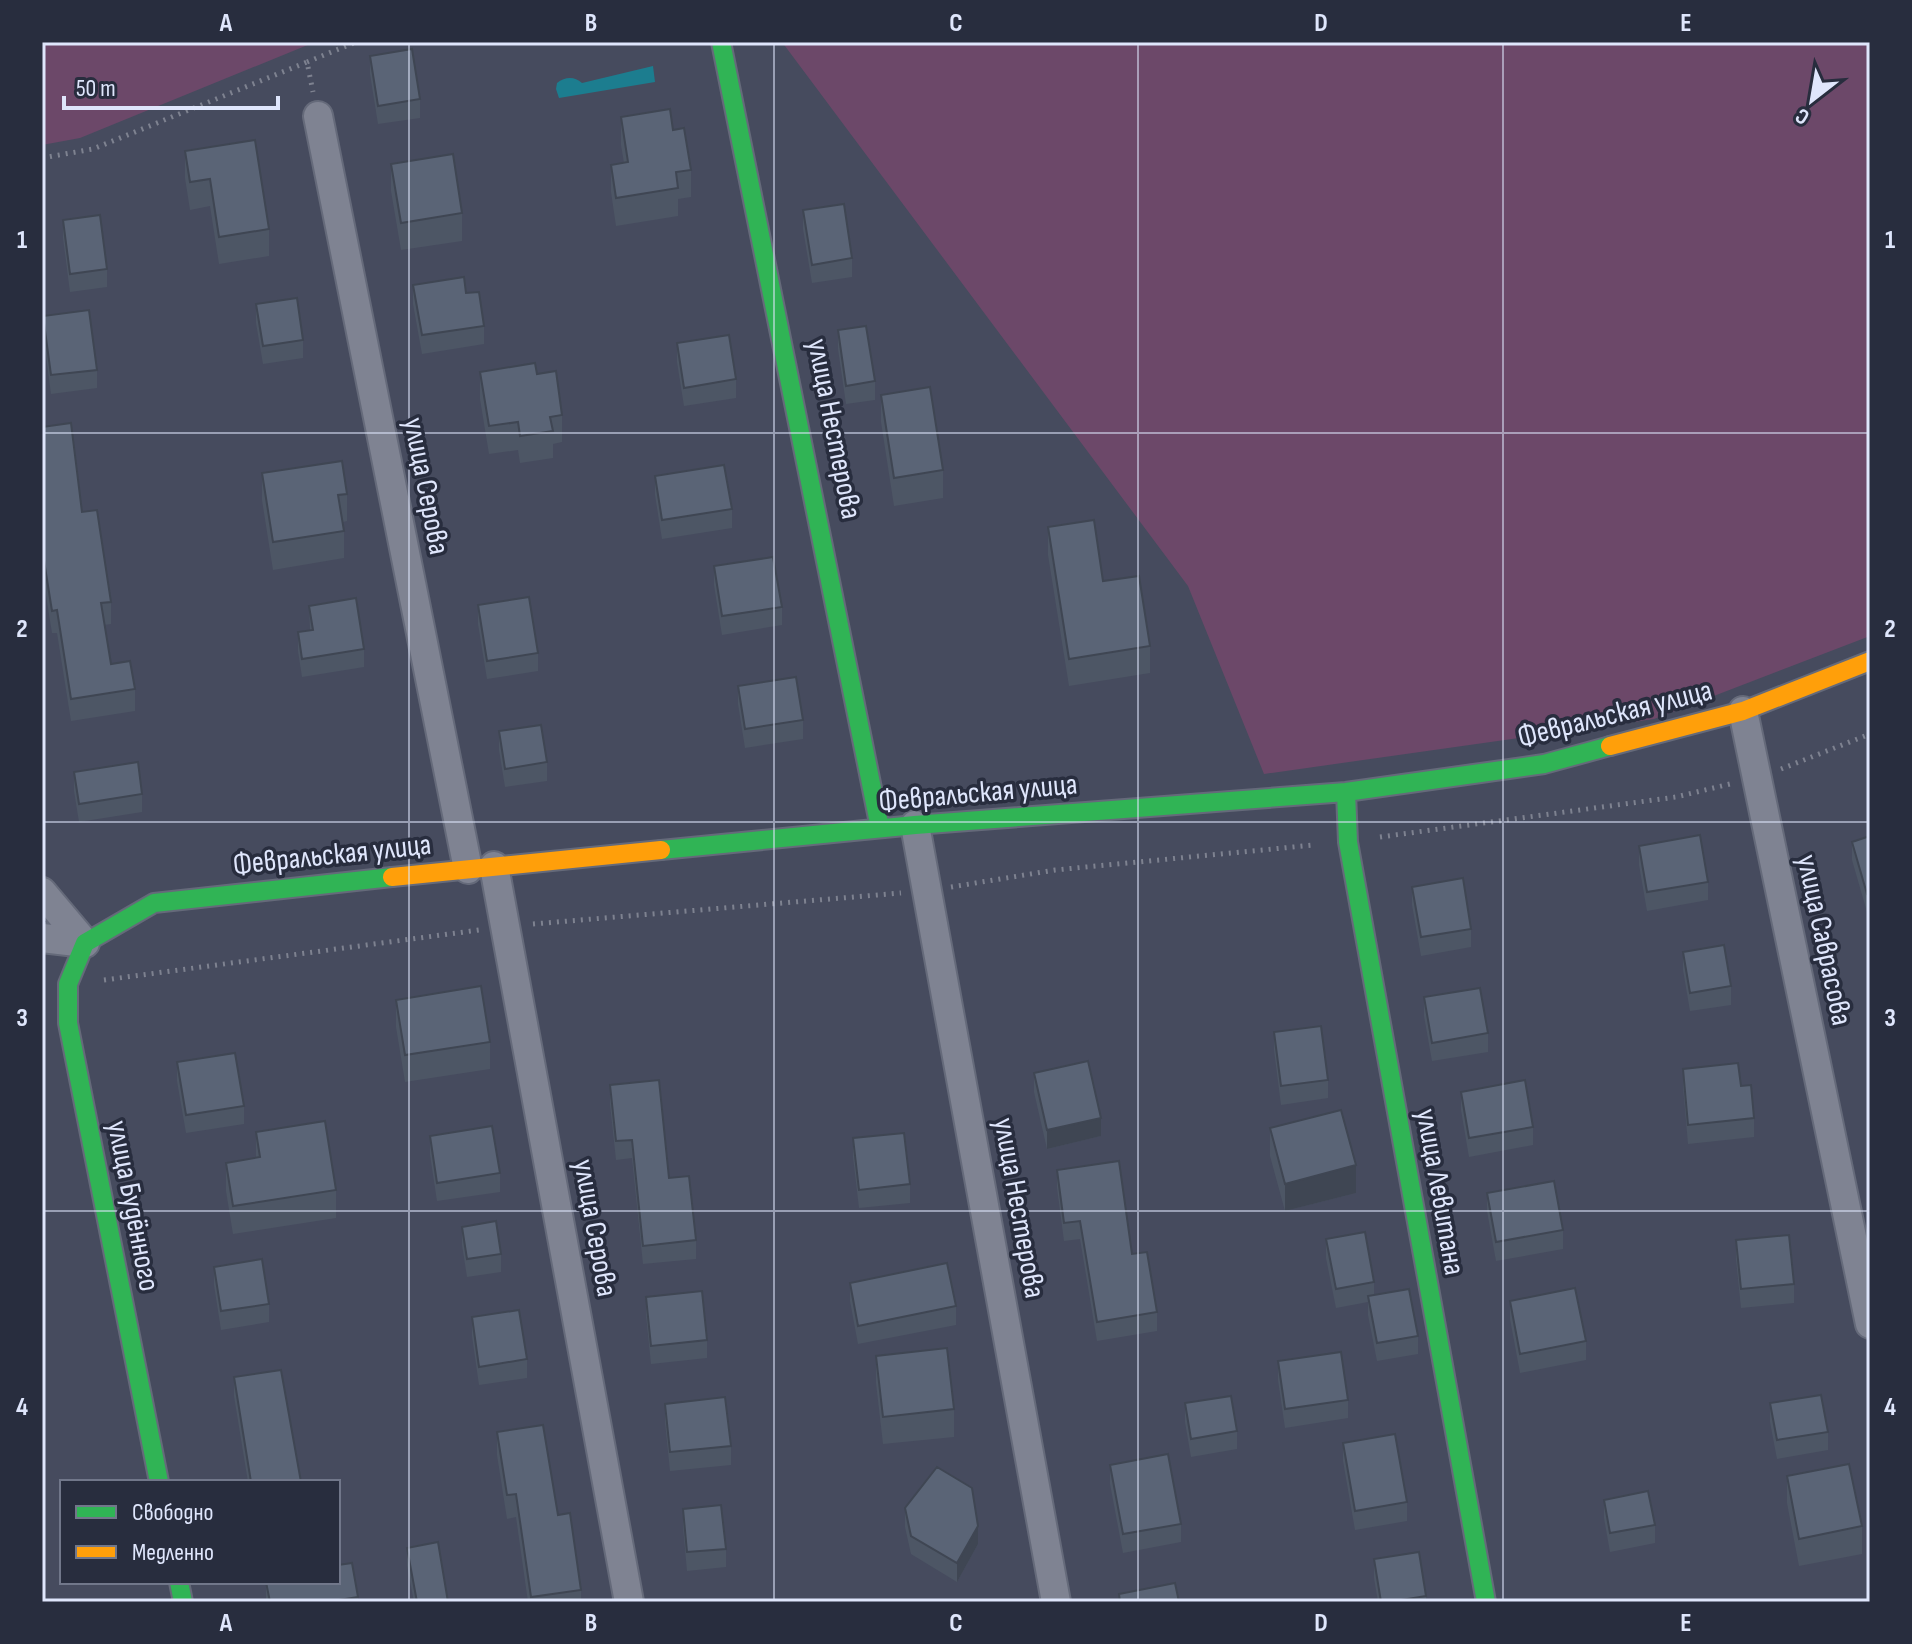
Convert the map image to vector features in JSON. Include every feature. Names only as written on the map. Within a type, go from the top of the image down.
[{"type":"main road","name":"улица Нестерова","points":[[721,42],[880,828]]},
{"type":"main road","name":"Февральская улица","points":[[85,943],[154,903],[880,828],[1346,792],[1544,764],[1743,711],[1870,661]]},
{"type":"main road","name":"улица Левитана","points":[[1346,792],[1348,842],[1486,1602]]},
{"type":"main road","name":"улица Будённого","points":[[85,943],[68,984],[68,1023],[159,1480]]},
{"type":"street","name":"улица Серова","points":[[318,116],[481,867],[505,926],[629,1602]]},
{"type":"street","name":"улица Саврасова","points":[[1743,711],[1870,1324]]},
{"type":"street","name":"улица Нестерова","points":[[915,825],[1056,1602]]},
{"type":"street","points":[[42,892],[85,943]]},
{"type":"street","points":[[42,938],[85,943]]},
{"type":"path","points":[[42,158],[93,149],[356,42]]},
{"type":"path","points":[[307,62],[318,116]]},
{"type":"path","points":[[68,984],[505,926],[927,890],[1055,870],[1348,842],[1676,797],[1756,778],[1870,734]]},
{"type":"shaded area","points":[[42,42],[315,42],[80,138],[42,145]]},
{"type":"shaded area","points":[[782,42],[1870,42],[1870,636],[1654,719],[1264,774],[1188,586]]},
{"type":"water","points":[[653,66],[655,82],[559,98],[556,89],[557,83],[566,79],[573,78],[582,83]]},
{"type":"building","points":[[412,49],[420,99],[378,106],[370,56]]},
{"type":"building","points":[[670,109],[673,130],[684,128],[691,170],[676,172],[678,188],[616,198],[611,165],[628,162],[621,117]]},
{"type":"building","points":[[255,140],[269,229],[219,237],[210,179],[190,182],[185,151]]},
{"type":"building","points":[[453,154],[462,213],[401,223],[391,164]]},
{"type":"building","points":[[844,204],[852,258],[812,265],[803,210]]},
{"type":"building","points":[[100,215],[107,269],[70,274],[63,220]]},
{"type":"building","points":[[464,277],[466,293],[479,292],[484,326],[422,335],[413,285]]},
{"type":"building","points":[[297,298],[303,340],[263,346],[256,304]]},
{"type":"building","points":[[89,310],[97,370],[51,375],[43,316]]},
{"type":"building","points":[[866,326],[875,381],[846,386],[838,330]]},
{"type":"building","points":[[729,335],[736,379],[684,388],[677,343]]},
{"type":"building","points":[[535,363],[537,374],[556,371],[562,415],[550,417],[553,431],[520,436],[518,422],[489,426],[480,372]]},
{"type":"building","points":[[930,387],[943,470],[894,478],[881,395]]},
{"type":"building","points":[[71,423],[82,512],[97,510],[111,602],[101,603],[111,664],[130,661],[135,689],[71,699],[57,610],[52,611],[42,548],[42,427]]},
{"type":"building","points":[[342,461],[347,494],[338,495],[344,531],[273,542],[262,473]]},
{"type":"building","points":[[724,465],[732,509],[662,520],[655,476]]},
{"type":"building","points":[[1094,520],[1103,581],[1139,576],[1150,646],[1069,659],[1048,527]]},
{"type":"building","points":[[773,557],[782,607],[722,616],[714,566]]},
{"type":"building","points":[[529,597],[538,653],[487,661],[478,605]]},
{"type":"building","points":[[356,598],[364,649],[302,659],[298,632],[313,630],[309,606]]},
{"type":"building","points":[[796,677],[803,720],[745,729],[738,686]]},
{"type":"building","points":[[541,725],[547,762],[505,769],[499,731]]},
{"type":"building","points":[[138,762],[142,794],[79,804],[74,772]]},
{"type":"building","points":[[1700,835],[1708,882],[1647,892],[1639,846]]},
{"type":"building","points":[[1870,836],[1870,893],[1867,894],[1852,842]]},
{"type":"building","points":[[1463,878],[1471,929],[1421,937],[1412,887]]},
{"type":"building","points":[[1724,945],[1731,986],[1690,993],[1683,952]]},
{"type":"building","points":[[481,986],[490,1042],[405,1055],[396,1000]]},
{"type":"building","points":[[1480,988],[1488,1033],[1432,1043],[1424,997]]},
{"type":"building","points":[[1321,1026],[1328,1080],[1281,1086],[1274,1032]]},
{"type":"building","points":[[235,1053],[244,1106],[186,1115],[177,1062]]},
{"type":"building","points":[[1088,1061],[1101,1118],[1047,1130],[1034,1073]]},
{"type":"building","points":[[1738,1063],[1741,1086],[1751,1085],[1754,1118],[1688,1125],[1683,1069]]},
{"type":"building","points":[[659,1080],[669,1178],[689,1176],[696,1240],[643,1246],[632,1140],[616,1141],[610,1085]]},
{"type":"building","points":[[1525,1080],[1533,1127],[1469,1138],[1461,1092]]},
{"type":"building","points":[[1341,1110],[1356,1165],[1285,1184],[1270,1128]]},
{"type":"building","points":[[325,1121],[336,1190],[233,1206],[226,1163],[260,1157],[256,1132]]},
{"type":"building","points":[[492,1126],[500,1173],[437,1183],[430,1136]]},
{"type":"building","points":[[904,1133],[910,1184],[859,1190],[853,1138]]},
{"type":"building","points":[[1119,1161],[1132,1254],[1147,1252],[1157,1312],[1097,1322],[1080,1221],[1064,1223],[1057,1170]]},
{"type":"building","points":[[1554,1181],[1563,1230],[1496,1242],[1487,1193]]},
{"type":"building","points":[[496,1221],[501,1254],[467,1259],[462,1227]]},
{"type":"building","points":[[1365,1232],[1374,1282],[1336,1289],[1326,1239]]},
{"type":"building","points":[[1789,1235],[1794,1284],[1741,1289],[1736,1240]]},
{"type":"building","points":[[262,1259],[269,1304],[221,1311],[214,1267]]},
{"type":"building","points":[[947,1263],[956,1306],[858,1326],[850,1283]]},
{"type":"building","points":[[1575,1288],[1586,1341],[1520,1354],[1510,1301]]},
{"type":"building","points":[[1409,1289],[1418,1336],[1377,1343],[1368,1296]]},
{"type":"building","points":[[702,1291],[707,1340],[651,1346],[646,1297]]},
{"type":"building","points":[[519,1310],[527,1359],[479,1367],[472,1317]]},
{"type":"building","points":[[947,1348],[954,1409],[883,1417],[876,1356]]},
{"type":"building","points":[[1341,1352],[1348,1400],[1285,1409],[1278,1361]]},
{"type":"building","points":[[281,1370],[301,1480],[251,1480],[234,1377]]},
{"type":"building","points":[[1821,1395],[1828,1432],[1777,1440],[1770,1403]]},
{"type":"building","points":[[1231,1396],[1237,1431],[1191,1439],[1185,1403]]},
{"type":"building","points":[[725,1397],[731,1446],[670,1452],[665,1404]]},
{"type":"building","points":[[543,1425],[558,1515],[570,1513],[581,1590],[531,1597],[516,1494],[507,1495],[497,1432]]},
{"type":"building","points":[[1395,1434],[1407,1502],[1355,1511],[1343,1443]]},
{"type":"building","points":[[1168,1454],[1181,1524],[1123,1534],[1110,1465]]},
{"type":"building","points":[[1849,1464],[1862,1526],[1799,1539],[1787,1476]]},
{"type":"building","points":[[937,1467],[972,1488],[978,1526],[957,1563],[911,1536],[905,1508]]},
{"type":"building","points":[[1648,1491],[1655,1525],[1610,1533],[1604,1500]]},
{"type":"building","points":[[721,1505],[726,1549],[687,1552],[683,1509]]},
{"type":"building","points":[[438,1542],[448,1602],[417,1602],[407,1548]]},
{"type":"building","points":[[1419,1552],[1426,1596],[1381,1602],[1374,1559]]},
{"type":"building","points":[[352,1563],[358,1597],[332,1602],[270,1602],[266,1584],[340,1584],[340,1565]]},
{"type":"building","points":[[1175,1583],[1179,1602],[1120,1602],[1119,1594]]},
{"type":"traffic: fast","points":[[721,42],[880,828]]},
{"type":"traffic: fast","points":[[661,850],[915,825],[1346,792],[1544,764],[1610,746]]},
{"type":"traffic: fast","points":[[1346,792],[1348,842],[1486,1602]]},
{"type":"traffic: fast","points":[[159,1480],[68,1023],[68,984],[85,943],[154,903],[392,877]]},
{"type":"traffic: fast","points":[[179,1584],[183,1602]]},
{"type":"traffic: slow","points":[[1610,746],[1743,711],[1870,661]]},
{"type":"traffic: slow","points":[[392,877],[661,850]]}]
